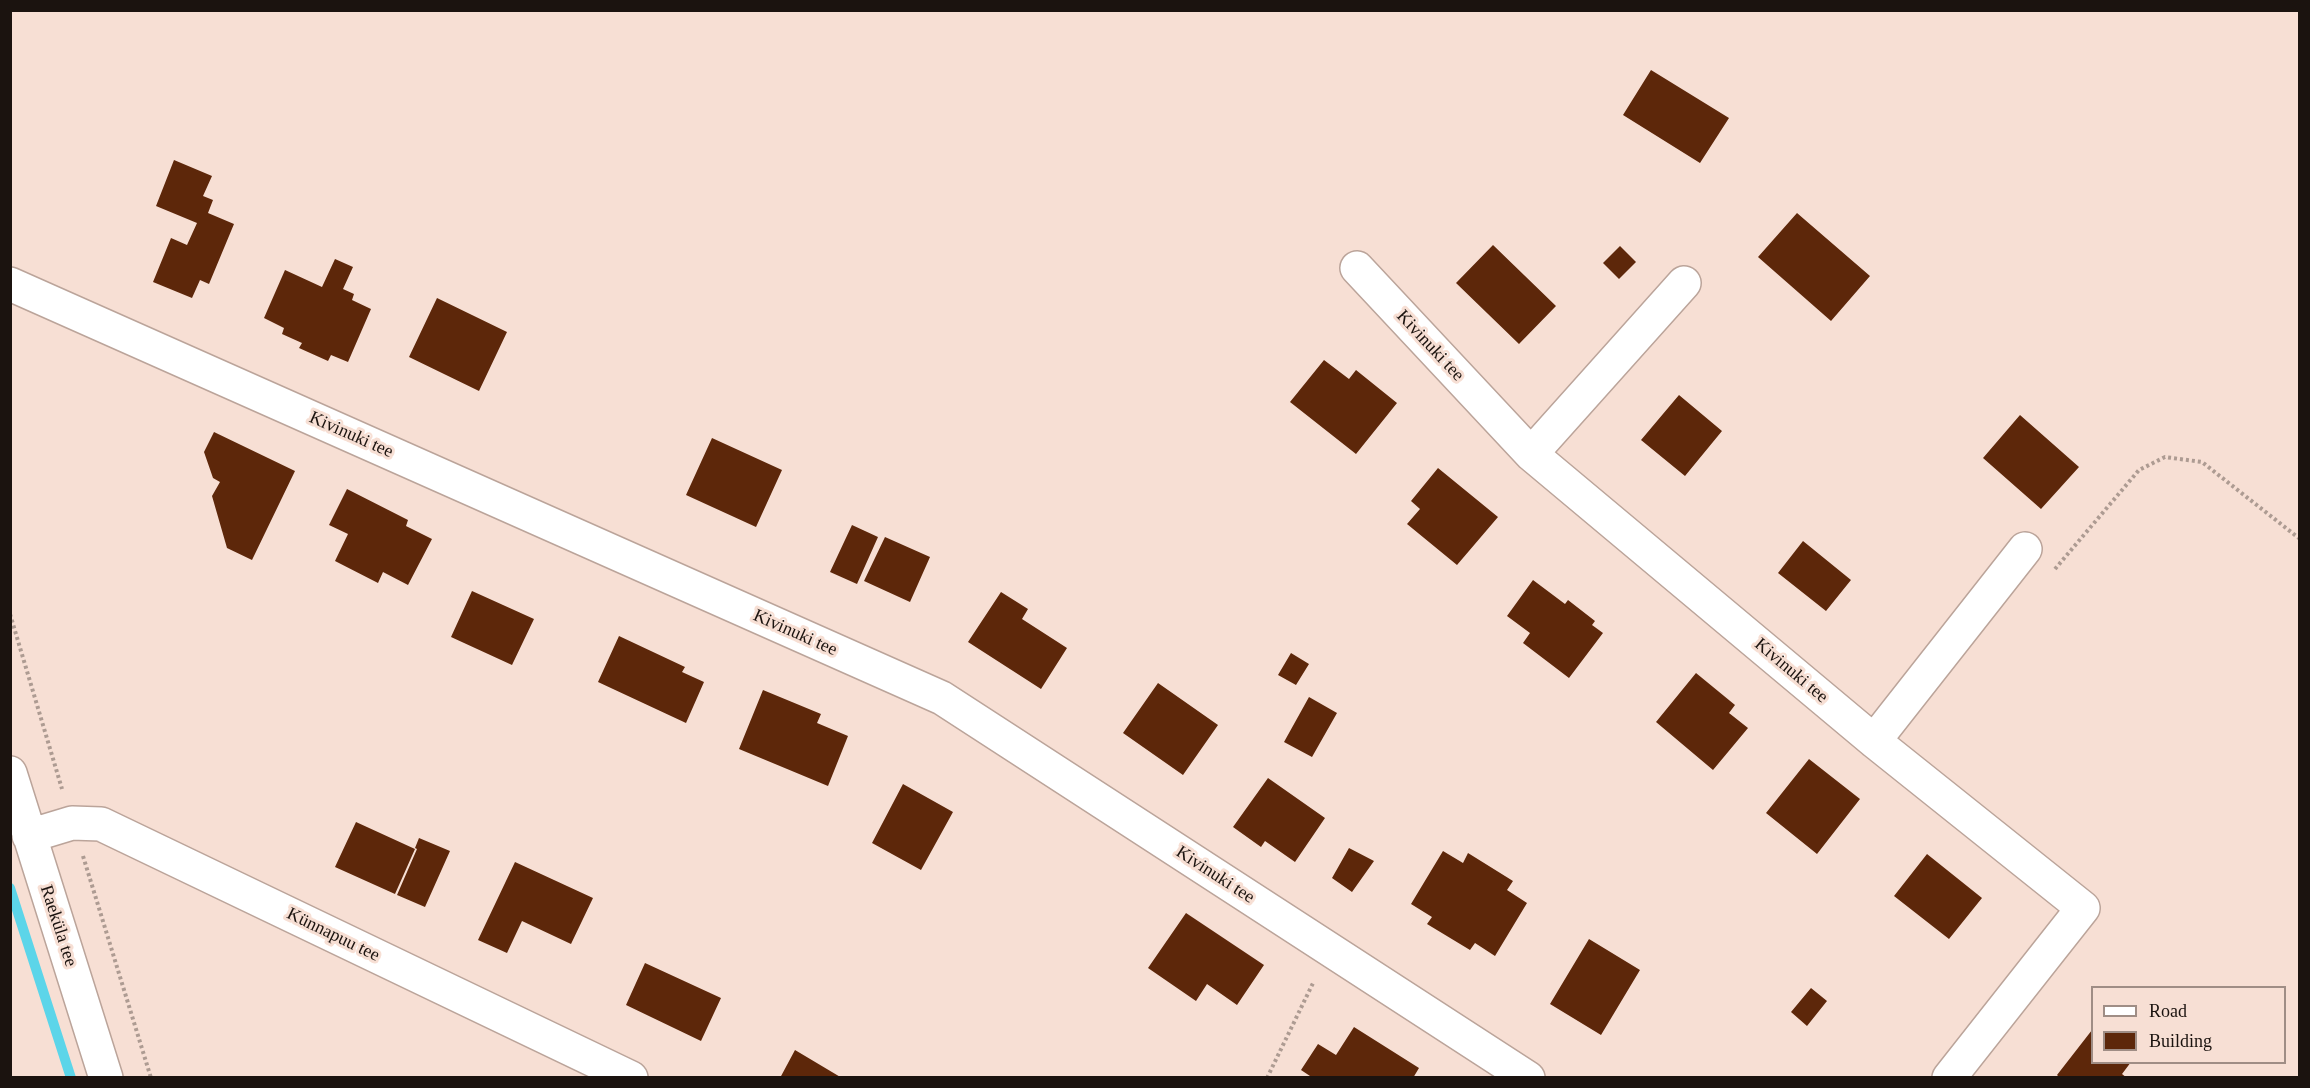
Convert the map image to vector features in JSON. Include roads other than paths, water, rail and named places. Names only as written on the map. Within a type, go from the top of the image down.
[{"type":"street","name":"Kivinuki tee","points":[[1357,268],[1531,454],[1875,741],[2083,908],[1949,1077]]},
{"type":"street","points":[[1531,454],[1684,283]]},
{"type":"street","name":"Kivinuki tee","points":[[10,284],[942,698],[1528,1077]]},
{"type":"street","points":[[1875,741],[2025,549]]},
{"type":"street","name":"Raeküla tee","points":[[10,773],[106,1077]]},
{"type":"street","name":"Künnapuu tee","points":[[29,836],[72,824],[101,824],[631,1077]]},
{"type":"waterway","points":[[10,888],[71,1078]]}]
